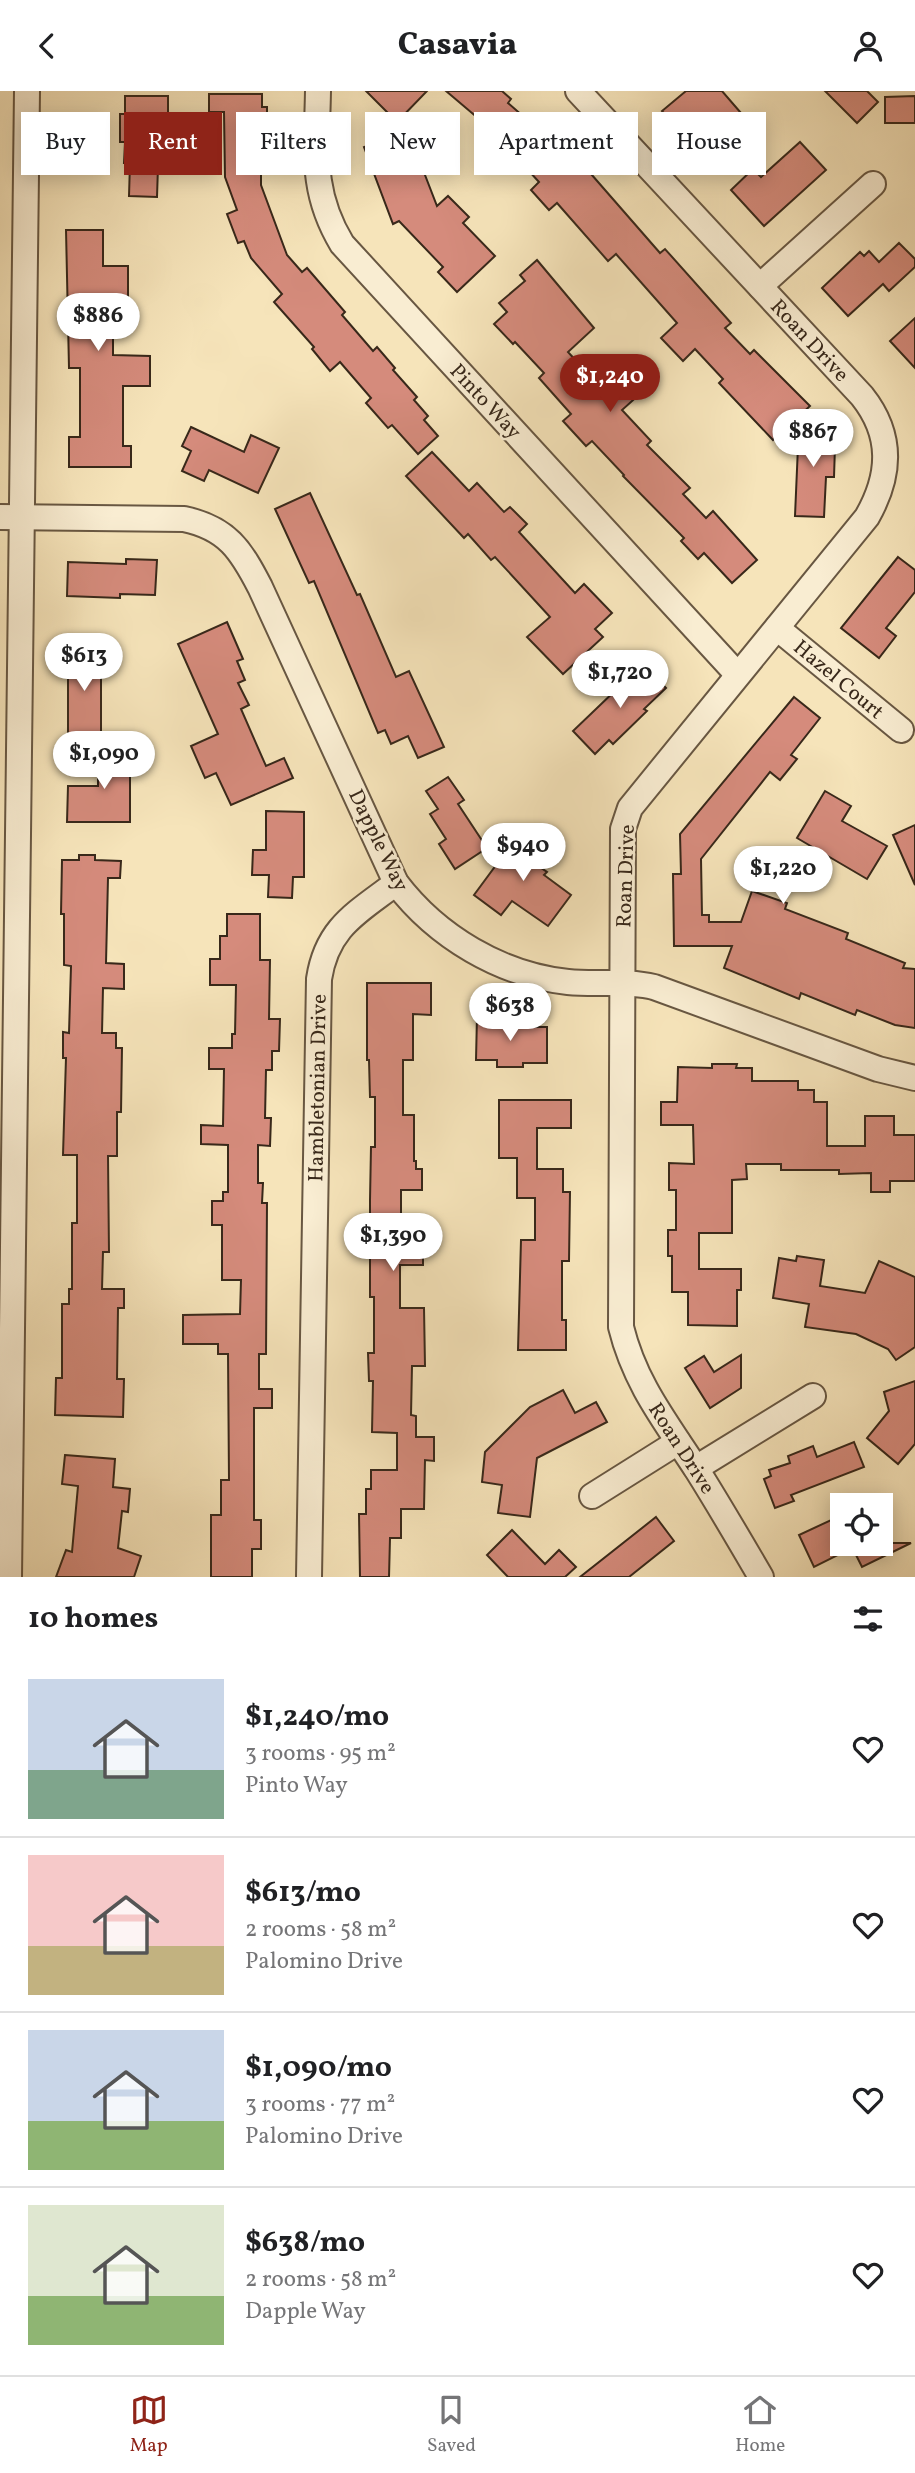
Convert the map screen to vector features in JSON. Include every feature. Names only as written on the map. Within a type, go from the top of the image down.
[{"type":"street","points":[[9,1577],[10,517],[27,91]]},
{"type":"street","name":"Pinto Way","points":[[318,91],[317,168],[320,192],[326,214],[342,244],[737,674]]},
{"type":"street","name":"Roan Drive","points":[[578,91],[869,406],[881,429],[886,456],[878,495],[867,517],[631,808],[623,829],[621,1327],[634,1369],[651,1402],[696,1468],[761,1577]]},
{"type":"street","points":[[760,286],[873,184]]},
{"type":"street","name":"Dapple Way","points":[[10,517],[184,519],[210,526],[233,543],[260,587],[396,883],[408,899],[436,925],[471,950],[498,963],[551,980],[654,987],[878,1069],[915,1078]]},
{"type":"street","name":"Hazel Court","points":[[777,628],[901,730]]},
{"type":"street","name":"Hambletonian Drive","points":[[309,1577],[319,979],[329,942],[339,929],[396,883]]},
{"type":"street","points":[[696,1468],[813,1396]]},
{"type":"street","points":[[592,1496],[678,1442]]},
{"type":"building","points":[[366,91],[427,91],[407,112],[387,112]]},
{"type":"building","points":[[446,91],[502,91],[511,99],[508,103],[518,112],[474,112],[474,115]]},
{"type":"building","points":[[686,91],[722,91],[740,112],[663,112]]},
{"type":"building","points":[[825,91],[867,91],[878,102],[857,123]]},
{"type":"building","points":[[209,94],[262,94],[262,107],[267,107],[267,112],[236,112],[236,175],[261,175],[261,185],[287,255],[302,272],[307,268],[345,312],[342,315],[373,351],[377,347],[417,397],[414,400],[428,416],[424,420],[438,436],[418,454],[392,425],[388,428],[366,403],[371,398],[340,362],[330,371],[312,349],[314,347],[274,302],[282,294],[251,258],[244,241],[238,243],[227,214],[237,210],[225,177],[224,112],[209,112]]},
{"type":"building","points":[[125,96],[168,96],[168,112],[125,112]]},
{"type":"building","points":[[915,96],[915,123],[885,123],[885,97]]},
{"type":"building","points":[[120,114],[124,114],[124,142],[120,142]]},
{"type":"building","points":[[800,142],[826,170],[764,226],[731,190],[747,175],[761,177]]},
{"type":"building","points":[[130,175],[158,175],[157,197],[129,196]]},
{"type":"building","points":[[375,175],[425,175],[437,206],[448,196],[469,217],[463,223],[495,256],[457,292],[438,272],[443,267],[399,221],[393,224]]},
{"type":"building","points":[[533,175],[592,175],[660,253],[665,249],[731,323],[725,328],[750,354],[754,350],[810,406],[773,440],[719,383],[723,379],[695,349],[683,361],[661,338],[677,323],[616,254],[608,261],[557,203],[549,210],[531,190],[539,182]]},
{"type":"building","points":[[66,230],[103,230],[103,266],[128,266],[128,300],[113,300],[113,355],[150,356],[150,386],[123,386],[123,446],[131,446],[131,467],[69,467],[69,437],[80,437],[80,368],[69,368]]},
{"type":"building","points":[[899,243],[915,259],[915,267],[889,291],[883,284],[848,316],[822,288],[860,252],[864,256],[869,251],[879,262]]},
{"type":"building","points":[[537,260],[594,328],[568,352],[600,387],[629,360],[651,384],[622,410],[651,441],[647,445],[690,488],[683,494],[706,518],[713,511],[757,560],[732,583],[704,553],[698,559],[681,541],[684,538],[592,441],[586,446],[563,421],[571,414],[539,378],[544,373],[494,324],[507,312],[499,303],[525,281],[520,275]]},
{"type":"building","points":[[915,318],[915,368],[890,341]]},
{"type":"building","points":[[799,423],[829,424],[828,445],[835,446],[834,477],[826,477],[824,517],[795,516]]},
{"type":"building","points":[[191,427],[244,452],[251,435],[279,448],[258,493],[209,470],[204,481],[182,471],[191,451],[182,446]]},
{"type":"building","points":[[432,452],[469,491],[477,483],[504,512],[510,507],[527,524],[519,532],[575,593],[584,584],[612,613],[595,629],[603,637],[563,674],[527,637],[550,617],[495,557],[491,560],[468,534],[464,538],[406,476]]},
{"type":"building","points":[[310,493],[357,595],[360,594],[396,677],[409,671],[444,747],[418,758],[408,736],[391,744],[385,730],[378,733],[314,581],[309,583],[275,509]]},
{"type":"building","points":[[898,557],[915,570],[915,592],[886,628],[896,636],[879,658],[841,628]]},
{"type":"building","points":[[126,559],[157,560],[155,595],[120,594],[120,598],[67,596],[68,562],[126,564]]},
{"type":"building","points":[[227,622],[243,659],[237,661],[245,680],[238,683],[249,705],[241,709],[266,766],[284,758],[293,778],[231,805],[216,773],[205,778],[191,746],[218,734],[178,644]]},
{"type":"building","points":[[68,652],[101,652],[101,734],[68,734]]},
{"type":"building","points":[[643,664],[666,688],[613,744],[609,740],[595,754],[573,731]]},
{"type":"building","points":[[794,697],[820,718],[791,755],[797,759],[780,780],[770,772],[701,859],[702,915],[709,915],[709,922],[741,922],[752,891],[787,903],[785,909],[848,933],[846,939],[905,963],[903,968],[915,969],[915,1028],[895,1025],[857,1010],[855,1015],[801,993],[799,999],[724,968],[732,946],[674,946],[673,874],[681,874],[680,834]]},
{"type":"building","points":[[98,747],[130,748],[130,822],[67,822],[68,786],[98,786]]},
{"type":"building","points":[[448,777],[464,800],[458,804],[487,848],[455,869],[439,844],[446,839],[430,814],[438,809],[426,791]]},
{"type":"building","points":[[825,791],[851,806],[842,821],[887,846],[867,879],[797,838]]},
{"type":"building","points":[[266,811],[304,812],[304,877],[293,877],[292,898],[268,897],[269,875],[252,875],[253,850],[266,850]]},
{"type":"building","points":[[915,825],[915,885],[893,835]]},
{"type":"building","points":[[528,830],[548,844],[534,863],[547,872],[544,875],[571,895],[548,926],[512,901],[501,915],[474,895],[508,849],[512,852]]},
{"type":"building","points":[[79,855],[95,855],[95,860],[121,861],[120,878],[108,878],[106,963],[124,964],[124,989],[103,988],[102,1033],[116,1033],[116,1048],[122,1048],[117,1156],[108,1156],[109,1252],[103,1252],[102,1289],[124,1289],[124,1308],[118,1308],[117,1379],[124,1379],[123,1417],[55,1415],[56,1378],[62,1378],[62,1304],[69,1304],[69,1289],[72,1289],[72,1223],[77,1223],[77,1155],[63,1155],[66,1058],[63,1058],[63,1032],[69,1033],[71,966],[64,965],[62,860],[79,860]]},
{"type":"building","points":[[227,914],[260,914],[260,960],[270,960],[269,1019],[280,1019],[279,1051],[272,1051],[272,1070],[266,1070],[265,1118],[271,1118],[270,1146],[258,1145],[258,1183],[263,1183],[262,1203],[267,1203],[266,1354],[259,1354],[259,1389],[272,1389],[272,1408],[254,1408],[254,1520],[261,1520],[261,1549],[252,1549],[252,1577],[211,1577],[211,1515],[221,1515],[221,1480],[229,1480],[228,1354],[218,1354],[218,1344],[183,1344],[183,1315],[240,1314],[241,1280],[222,1280],[222,1225],[212,1225],[212,1201],[223,1201],[223,1192],[228,1192],[228,1145],[201,1144],[201,1125],[223,1126],[224,1069],[209,1069],[209,1048],[232,1048],[232,1034],[235,1034],[236,985],[210,985],[210,959],[220,959],[220,936],[227,936]]},
{"type":"building","points":[[367,983],[431,983],[431,1015],[413,1014],[413,1060],[403,1060],[403,1115],[414,1115],[414,1161],[416,1169],[422,1169],[422,1190],[401,1190],[401,1230],[402,1240],[423,1240],[423,1265],[400,1265],[400,1308],[424,1308],[425,1366],[412,1366],[411,1415],[416,1416],[416,1437],[434,1437],[434,1461],[425,1460],[424,1509],[401,1509],[401,1538],[390,1538],[389,1577],[360,1577],[359,1514],[366,1514],[366,1489],[371,1489],[371,1470],[397,1470],[397,1433],[372,1432],[373,1381],[369,1381],[368,1353],[374,1353],[374,1297],[370,1297],[370,1200],[371,1147],[375,1147],[375,1097],[370,1097],[367,1060]]},
{"type":"building","points":[[477,1016],[501,1017],[501,1027],[547,1027],[547,1063],[497,1067],[497,1060],[476,1060]]},
{"type":"building","points":[[712,1064],[737,1064],[736,1068],[752,1068],[752,1081],[798,1081],[798,1090],[814,1090],[814,1102],[827,1102],[827,1146],[865,1146],[865,1116],[894,1116],[894,1135],[915,1135],[915,1181],[890,1181],[890,1192],[871,1192],[871,1173],[781,1170],[781,1164],[746,1164],[747,1179],[732,1180],[732,1233],[699,1233],[699,1269],[741,1269],[741,1290],[737,1290],[737,1326],[688,1325],[688,1292],[672,1292],[672,1256],[668,1256],[668,1230],[676,1230],[676,1190],[669,1190],[669,1163],[694,1164],[693,1125],[661,1125],[661,1102],[677,1102],[678,1067],[712,1068]]},
{"type":"building","points":[[499,1100],[571,1100],[571,1128],[537,1128],[537,1169],[563,1169],[563,1192],[570,1192],[569,1261],[562,1261],[562,1320],[566,1320],[566,1350],[518,1350],[521,1240],[535,1240],[535,1198],[517,1198],[517,1158],[499,1158]]},
{"type":"building","points":[[797,1256],[824,1260],[820,1286],[865,1293],[879,1261],[915,1277],[915,1347],[896,1360],[888,1349],[856,1334],[805,1327],[809,1304],[773,1298],[779,1258],[796,1261]]},
{"type":"building","points":[[741,1355],[741,1388],[710,1408],[685,1368],[704,1356],[714,1372]]},
{"type":"building","points":[[915,1381],[915,1444],[898,1464],[867,1438],[889,1411],[884,1392]]},
{"type":"building","points":[[563,1390],[575,1413],[596,1402],[607,1422],[537,1458],[530,1517],[498,1513],[502,1485],[482,1482],[485,1452],[530,1407]]},
{"type":"building","points":[[854,1442],[864,1467],[791,1495],[794,1501],[775,1508],[764,1479],[771,1476],[769,1470],[790,1463],[788,1456],[813,1446],[817,1457]]},
{"type":"building","points":[[65,1455],[115,1459],[113,1487],[130,1489],[128,1512],[122,1511],[118,1548],[141,1556],[134,1577],[56,1577],[66,1550],[72,1552],[78,1486],[62,1484]]},
{"type":"building","points":[[656,1517],[674,1541],[629,1577],[580,1577]]},
{"type":"building","points":[[830,1521],[830,1556],[836,1556],[814,1567],[799,1535]]},
{"type":"building","points":[[512,1530],[545,1564],[559,1550],[576,1567],[565,1577],[508,1577],[487,1555]]},
{"type":"building","points":[[893,1543],[911,1543],[893,1552]]},
{"type":"building","points":[[856,1556],[884,1556],[862,1567]]}]
